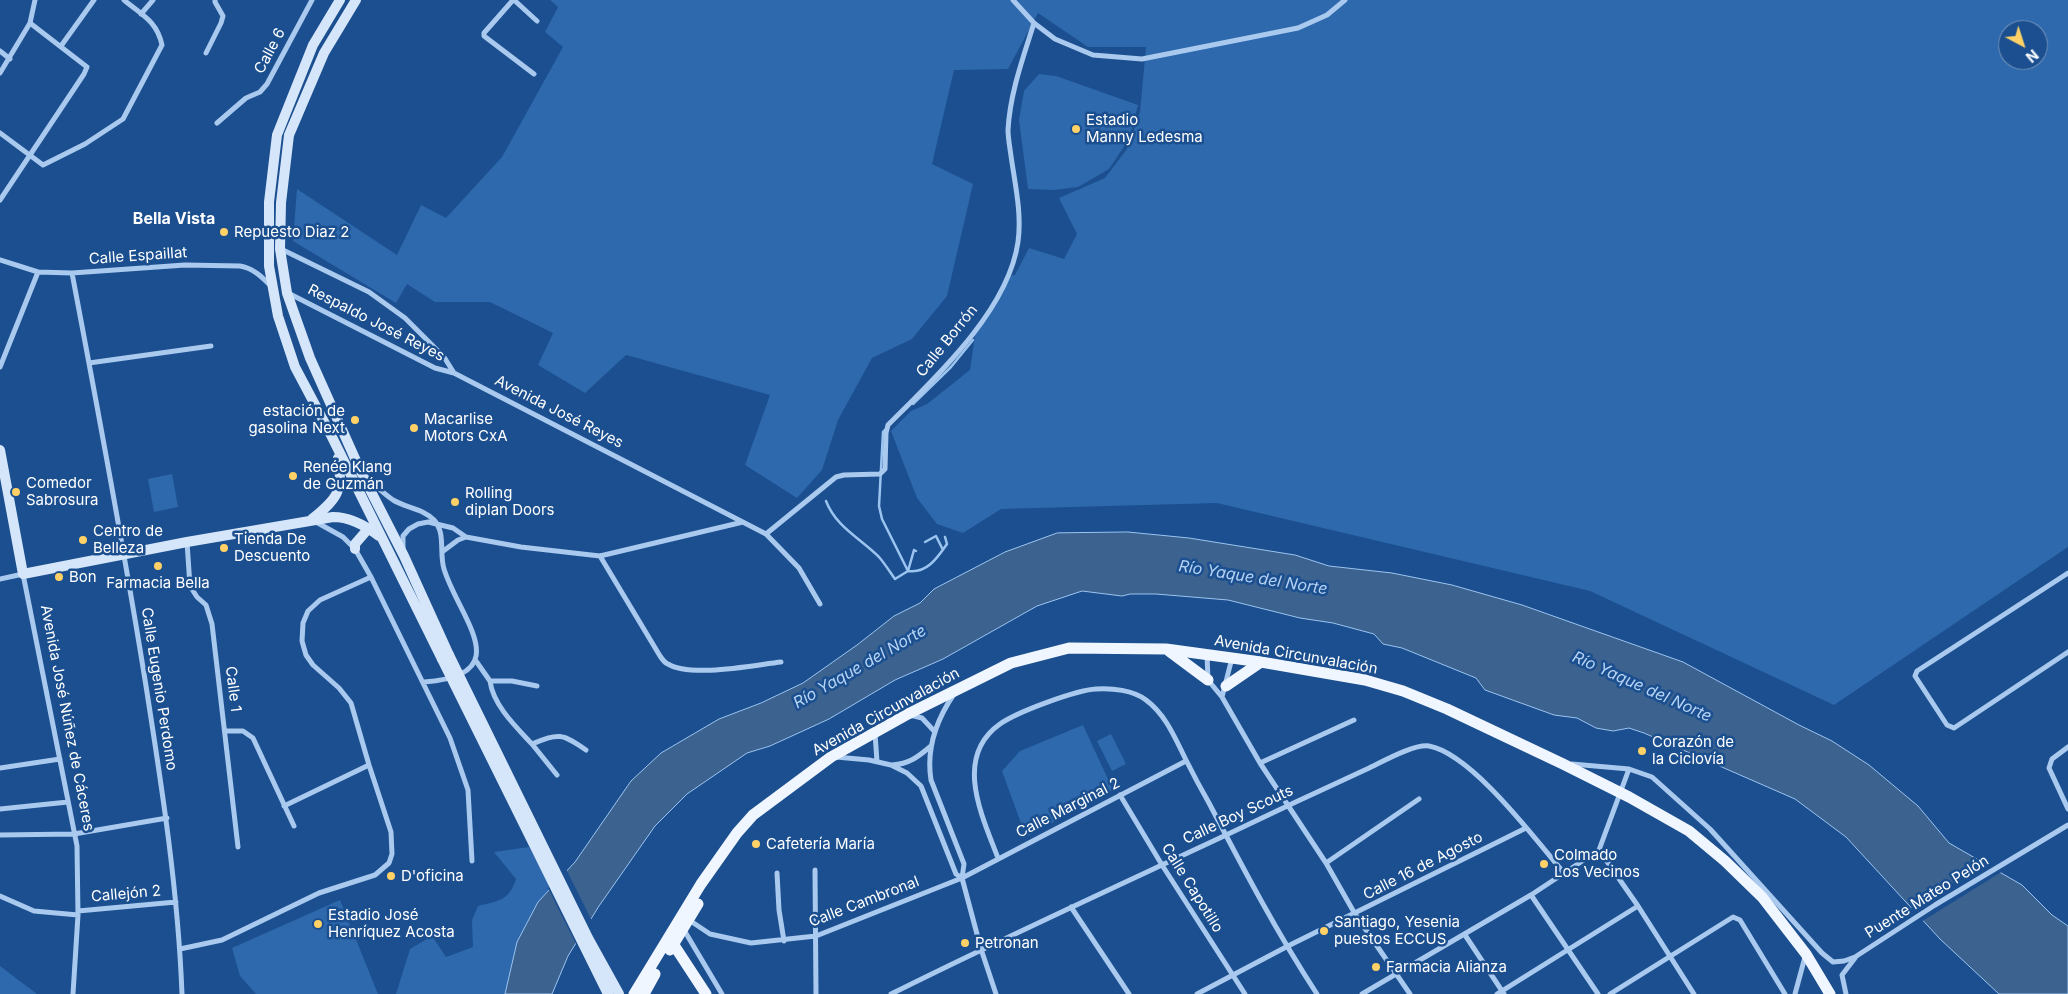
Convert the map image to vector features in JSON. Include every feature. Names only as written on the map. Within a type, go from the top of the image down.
[{"type":"main road","points":[[340,0],[313,45],[277,135],[269,202],[268,251],[273,288],[283,331],[295,367],[382,538],[446,657],[588,938],[619,994]]},
{"type":"main road","points":[[356,0],[324,53],[289,135],[281,204],[280,249],[287,292],[310,358],[361,472],[404,556],[446,657],[608,994]]},
{"type":"main road","points":[[311,520],[337,496],[341,484],[338,459],[329,431]]},
{"type":"main road","name":"Avenida José Núñez de Cáceres","points":[[0,450],[23,574]]},
{"type":"main road","points":[[23,574],[311,520],[344,517],[382,538]]},
{"type":"main road","points":[[355,549],[355,544],[368,529]]},
{"type":"main road","name":"Avenida Circunvalación","points":[[644,994],[702,884],[736,833],[753,814],[831,757],[908,714],[1011,663],[1070,648],[1166,649],[1261,662],[1365,680],[1403,691],[1447,709],[1563,764],[1689,831],[1715,852],[1762,897],[1806,954],[1830,994]]},
{"type":"main road","points":[[1166,649],[1208,680]]},
{"type":"main road","points":[[1224,691],[1261,662]]},
{"type":"main road","name":"Avenida Circunvalación","points":[[634,994],[671,941],[686,924],[708,887],[742,837],[777,798]]},
{"type":"main road","points":[[671,941],[706,994]]},
{"type":"street","points":[[0,73],[30,23],[35,0]]},
{"type":"street","points":[[61,46],[94,0]]},
{"type":"street","points":[[0,134],[43,165],[85,144],[123,119],[162,46],[159,32],[153,23],[124,0]]},
{"type":"street","points":[[141,14],[153,0]]},
{"type":"street","points":[[206,53],[222,23],[223,16],[215,0]]},
{"type":"street","name":"Calle 6","points":[[217,123],[246,98],[260,92],[267,84],[312,0]]},
{"type":"street","points":[[534,74],[484,36],[484,33],[514,0],[538,21]]},
{"type":"street","points":[[1013,0],[1034,24],[1055,39],[1093,55],[1142,60],[1298,28],[1327,15],[1345,0]]},
{"type":"street","points":[[0,200],[84,74],[87,66],[30,23]]},
{"type":"street","name":"Calle Borrón","points":[[766,534],[836,477],[880,474],[883,472],[885,469],[888,425],[948,364],[972,336],[1006,280],[1015,256],[1019,231],[1019,214],[1008,131],[1013,94],[1034,24]]},
{"type":"street","points":[[0,51],[10,59]]},
{"type":"street","name":"Avenida José Reyes","points":[[280,249],[369,292],[405,318],[444,357],[454,373],[766,534],[799,568],[820,604]]},
{"type":"street","name":"Calle Espaillat","points":[[0,260],[38,272],[72,273],[185,265],[240,266],[256,273],[273,288]]},
{"type":"street","points":[[0,367],[38,272]]},
{"type":"street","name":"Calle Eugenio Perdomo","points":[[72,273],[125,556],[167,818],[176,902],[182,994]]},
{"type":"street","name":"Respaldo José Reyes","points":[[287,292],[435,368],[454,373]]},
{"type":"street","points":[[89,363],[211,346]]},
{"type":"street","points":[[361,472],[393,500],[425,513],[438,525],[443,567],[475,635],[478,648],[476,661],[466,670],[444,680],[424,682]]},
{"type":"street","points":[[311,520],[343,537],[355,549],[424,682],[450,738],[468,790],[472,861]]},
{"type":"street","points":[[404,556],[403,536],[409,529],[418,524],[428,522],[453,528],[466,537],[521,547],[600,556],[743,522]]},
{"type":"street","points":[[442,552],[458,540],[466,537]]},
{"type":"street","name":"Calle 1","points":[[187,542],[190,586],[197,597],[206,605],[212,624],[238,847]]},
{"type":"street","points":[[600,556],[660,656],[667,664],[681,669],[704,670],[781,662]]},
{"type":"street","points":[[2068,573],[1917,671],[1915,676],[1947,725],[1954,728],[2068,652]]},
{"type":"street","points":[[0,579],[23,574]]},
{"type":"street","name":"Avenida José Núñez de Cáceres","points":[[23,574],[77,846],[78,913],[73,994]]},
{"type":"street","points":[[180,949],[222,940],[319,893],[366,878],[382,870],[388,863],[392,854],[391,832],[351,703],[339,688],[313,665],[306,655],[302,640],[303,623],[308,611],[320,600],[371,577]]},
{"type":"street","points":[[1207,655],[1208,680],[1224,691],[1260,763],[1326,863],[1355,914],[1410,994]]},
{"type":"street","points":[[1224,691],[1232,658]]},
{"type":"street","points":[[476,661],[490,681],[491,691],[496,700],[557,775]]},
{"type":"street","points":[[490,681],[512,681],[537,686]]},
{"type":"street","points":[[958,688],[944,709],[935,732],[929,767],[931,780],[964,864],[962,878],[981,949],[996,994]]},
{"type":"street","points":[[998,858],[976,797],[973,774],[976,752],[987,735],[1001,723],[1033,708],[1094,689],[1125,690],[1145,699],[1160,713],[1174,734],[1186,761],[1226,835],[1317,994]]},
{"type":"street","points":[[908,714],[922,718],[935,732]]},
{"type":"street","points":[[1260,763],[1354,720]]},
{"type":"street","points":[[226,732],[243,731],[253,738],[294,826]]},
{"type":"street","points":[[875,732],[877,762]]},
{"type":"street","points":[[532,744],[560,736],[570,739],[586,750]]},
{"type":"street","points":[[891,765],[906,764],[915,760],[932,746]]},
{"type":"street","name":"Calle Boy Scouts","points":[[891,994],[981,949],[1287,805],[1391,758],[1426,746],[1448,753],[1470,768],[1526,828],[1564,873]]},
{"type":"street","points":[[2068,747],[2049,763],[2049,768],[2068,809]]},
{"type":"street","points":[[831,757],[877,762],[891,765],[907,773],[921,786],[956,874],[962,878]]},
{"type":"street","points":[[0,768],[60,759]]},
{"type":"street","name":"Calle Marginal 2","points":[[962,878],[1186,761]]},
{"type":"street","points":[[1563,764],[1629,769],[1652,777],[1710,829],[1822,953],[1833,962],[1856,957]]},
{"type":"street","points":[[284,806],[369,765]]},
{"type":"street","points":[[1362,994],[1531,895],[1599,850],[1629,769]]},
{"type":"street","points":[[2060,793],[2068,791]]},
{"type":"street","name":"Calle Capotillo","points":[[1120,795],[1244,994]]},
{"type":"street","points":[[1326,863],[1419,799]]},
{"type":"street","points":[[0,809],[68,802]]},
{"type":"street","points":[[0,835],[74,834],[167,818]]},
{"type":"street","name":"Puente Mateo Pelón","points":[[1856,957],[1934,905],[2068,827]]},
{"type":"street","name":"Calle 16 de Agosto","points":[[1197,994],[1288,946],[1526,828]]},
{"type":"street","points":[[1599,850],[1638,906],[1694,994]]},
{"type":"street","points":[[815,870],[816,994]]},
{"type":"street","points":[[777,873],[778,910],[784,941]]},
{"type":"street","name":"Calle Cambronal","points":[[686,924],[710,934],[751,944],[816,936],[962,878]]},
{"type":"street","points":[[1531,895],[1598,994]]},
{"type":"street","name":"Callejón 2","points":[[0,896],[34,911],[78,913],[176,902]]},
{"type":"street","points":[[1465,934],[1501,993],[1638,906]]},
{"type":"street","points":[[1072,907],[1129,994]]},
{"type":"street","points":[[1610,994],[1733,917],[1740,920],[1785,994]]},
{"type":"street","points":[[686,924],[722,994]]},
{"type":"street","points":[[1795,994],[1806,954]]},
{"type":"street","points":[[1846,994],[1842,975],[1856,957]]},
{"type":"shaded area","points":[[550,0],[2068,0],[2068,547],[1834,705],[1590,591],[1217,503],[1001,509],[963,533],[937,524],[917,498],[891,431],[911,411],[927,404],[970,370],[975,336],[1010,276],[1015,275],[1029,248],[1064,259],[1077,234],[1059,198],[1105,178],[1127,149],[1140,112],[1146,47],[1088,47],[1038,13],[1008,69],[954,70],[932,164],[973,184],[947,296],[912,339],[872,358],[838,420],[822,470],[797,498],[745,465],[770,395],[626,355],[585,393],[538,365],[553,333],[490,302],[435,302],[407,284],[396,303],[293,241],[297,189],[397,255],[421,205],[446,218],[502,157],[563,47],[545,32],[558,7]]},
{"type":"shaded area","name":"Estadio Manny Ledesma","points":[[1039,74],[1056,76],[1138,105],[1129,139],[1109,169],[1078,187],[1054,190],[1028,189],[1019,120],[1024,91]]},
{"type":"shaded area","points":[[172,474],[178,507],[154,512],[148,479]]},
{"type":"shaded area","points":[[1083,725],[1113,790],[1026,837],[1002,771],[1020,751]]},
{"type":"shaded area","points":[[1111,734],[1126,764],[1112,771],[1097,741]]},
{"type":"shaded area","points":[[529,847],[548,882],[549,890],[538,902],[505,994],[396,994],[410,949],[432,936],[446,957],[473,947],[472,920],[478,906],[502,899],[510,892],[516,879],[494,852]]},
{"type":"shaded area","name":"Estadio José Henríquez Acosta","points":[[340,900],[378,994],[256,994],[240,976],[232,948]]},
{"type":"shaded area","points":[[0,966],[37,994],[0,994]]},
{"type":"water","name":"Río Yaque del Norte","points":[[1128,532],[1189,538],[1295,555],[1329,566],[1392,573],[1452,585],[1522,605],[1683,662],[1832,741],[1869,765],[1918,806],[1949,843],[2022,885],[2052,915],[2068,926],[2068,994],[1999,994],[1940,939],[1846,837],[1795,799],[1644,733],[1629,728],[1613,731],[1596,728],[1577,718],[1554,715],[1485,690],[1476,678],[1402,648],[1383,644],[1374,634],[1333,623],[1300,618],[1228,600],[1156,594],[1130,594],[1122,596],[1082,591],[1037,606],[943,659],[895,680],[829,719],[770,746],[747,753],[687,794],[655,826],[599,906],[568,956],[552,994],[505,994],[517,942],[538,902],[575,862],[631,781],[661,753],[719,719],[761,703],[803,683],[894,616],[920,603],[934,589],[1005,552],[1057,533]]},
{"type":"pier","points":[[1987,862],[2003,871],[1921,922],[1910,909]]},
{"type":"pier","points":[[566,869],[592,921],[577,946],[548,888]]},
{"type":"waterway","points":[[913,404],[951,367],[973,340]]},
{"type":"waterway","points":[[885,430],[883,432],[879,506],[882,519],[908,571]]},
{"type":"waterway","points":[[826,501],[830,510],[842,525],[879,557],[895,579],[908,571],[914,550],[916,551]]},
{"type":"waterway","points":[[925,542],[936,536],[943,550]]},
{"type":"waterway","points":[[908,571],[921,570],[931,564],[947,544],[945,537]]},
{"type":"place","name":"Estadio Manny Ledesma","points":[[1076,129]]},
{"type":"place","name":"Repuesto Diaz 2","points":[[224,232]]},
{"type":"place","name":"estación de gasolina Next","points":[[355,420]]},
{"type":"place","name":"Macarlise Motors CxA","points":[[414,428]]},
{"type":"place","name":"Renée Klang de Guzmán","points":[[293,476]]},
{"type":"place","name":"Comedor Sabrosura","points":[[16,492]]},
{"type":"place","name":"Rolling diplan Doors","points":[[455,502]]},
{"type":"place","name":"Centro de Belleza","points":[[83,540]]},
{"type":"place","name":"Tienda De Descuento","points":[[224,548]]},
{"type":"place","name":"Farmacia Bella","points":[[158,566]]},
{"type":"place","name":"Bon","points":[[59,577]]},
{"type":"place","name":"Corazón de la Ciclovía","points":[[1642,751]]},
{"type":"place","name":"Cafetería María","points":[[756,844]]},
{"type":"place","name":"Colmado Los Vecinos","points":[[1544,864]]},
{"type":"place","name":"D'oficina","points":[[391,876]]},
{"type":"place","name":"Estadio José Henríquez Acosta","points":[[318,924]]},
{"type":"place","name":"Santiago, Yesenia puestos ECCUS","points":[[1324,931]]},
{"type":"place","name":"Petronan","points":[[965,943]]},
{"type":"place","name":"Farmacia Alianza","points":[[1376,967]]},
{"type":"district","name":"Bella Vista","points":[[174,219]]}]
